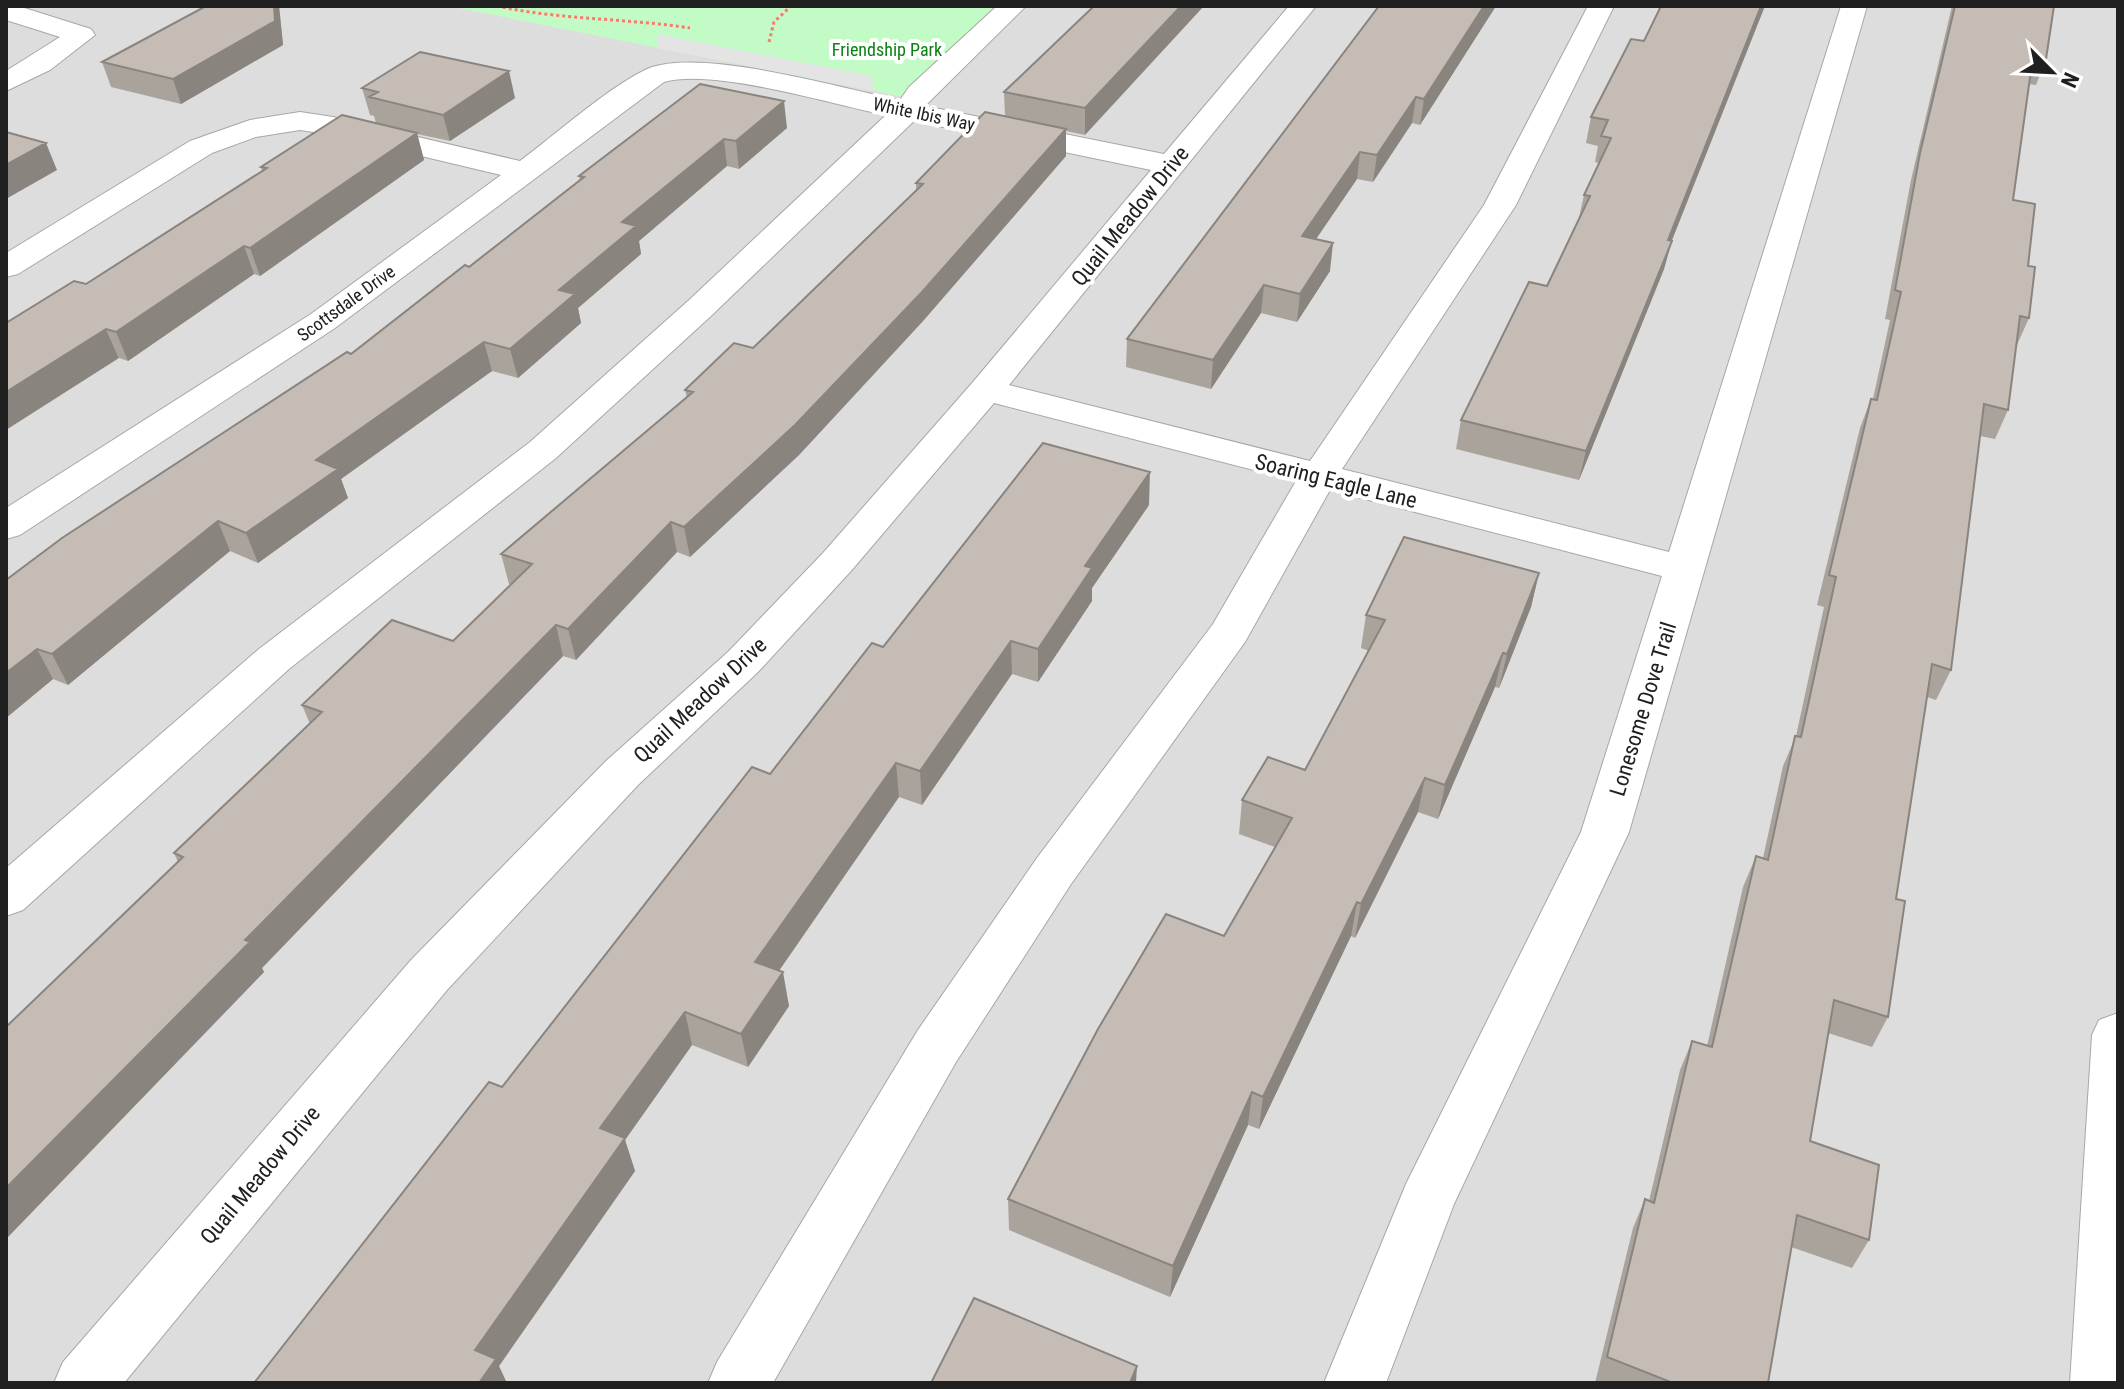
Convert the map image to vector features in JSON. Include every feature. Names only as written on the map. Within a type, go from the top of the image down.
[{"type":"street","points":[[6,897],[274,659],[543,450],[700,308],[908,110],[919,93],[1013,6]]},
{"type":"street","name":"Quail Meadow Drive","points":[[85,1383],[429,975],[622,773],[743,662],[837,562],[986,390],[1303,6]]},
{"type":"street","points":[[739,1383],[937,1046],[1054,871],[1230,632],[1318,477],[1500,205],[1601,6]]},
{"type":"street","name":"Lonesome Dove Trail","points":[[1355,1383],[1426,1202],[1605,832],[1854,6]]},
{"type":"street","points":[[6,11],[81,35],[40,64],[6,82]]},
{"type":"street","name":"White Ibis Way","points":[[676,70],[724,73],[1171,165]]},
{"type":"street","name":"Scottsdale Drive","points":[[6,526],[323,321],[637,86],[654,76],[676,70]]},
{"type":"street","points":[[6,267],[201,147],[250,129],[300,121],[333,126],[524,171]]},
{"type":"street","name":"Soaring Eagle Lane","points":[[986,390],[1686,569]]},
{"type":"street","points":[[2101,1383],[2118,1035]]},
{"type":"path","points":[[769,48],[774,22],[790,7]]},
{"type":"shaded area","points":[[6,6],[2118,6],[2118,1383],[6,1383]]},
{"type":"shaded area","points":[[657,34],[871,76],[875,91],[657,48]]},
{"type":"green space","name":"Friendship Park","points":[[448,6],[1002,6],[904,97]]},
{"type":"building","points":[[206,6],[274,6],[275,21],[173,79],[102,62]]},
{"type":"building","points":[[1094,6],[1181,6],[1085,108],[1004,92]]},
{"type":"building","points":[[1379,6],[1484,6],[1424,99],[1416,97],[1377,155],[1360,152],[1302,236],[1333,243],[1300,294],[1264,285],[1213,360],[1127,339]]},
{"type":"building","points":[[1661,6],[1761,6],[1668,240],[1672,241],[1586,451],[1461,420],[1529,282],[1547,286],[1590,196],[1584,195],[1611,138],[1601,136],[1608,120],[1591,117],[1631,39],[1644,41]]},
{"type":"building","points":[[1955,6],[2054,6],[2046,59],[2033,56],[2013,200],[2035,204],[2028,266],[2035,267],[2029,318],[2020,316],[2008,410],[1984,404],[1951,670],[1932,664],[1896,899],[1905,901],[1888,1017],[1834,1000],[1810,1141],[1879,1165],[1869,1240],[1797,1215],[1768,1383],[1673,1383],[1607,1357],[1645,1199],[1654,1203],[1692,1041],[1712,1047],[1756,856],[1768,860],[1795,736],[1801,737],[1836,577],[1829,575],[1871,399],[1877,400],[1901,292],[1895,290],[1920,153]]},
{"type":"building","points":[[420,52],[509,71],[443,115],[369,97],[378,92],[362,88]]},
{"type":"building","points":[[700,84],[784,101],[736,141],[724,139],[622,222],[636,226],[559,290],[575,294],[510,349],[484,342],[316,460],[338,469],[246,533],[218,521],[52,654],[37,649],[6,673],[6,580],[62,538],[347,352],[351,354],[465,265],[469,267],[584,177],[579,176]]},
{"type":"building","points":[[985,112],[1066,129],[922,292],[795,425],[684,527],[671,522],[568,629],[556,625],[245,940],[250,942],[6,1188],[6,1027],[183,857],[174,853],[322,712],[302,705],[392,620],[453,641],[532,564],[501,554],[693,392],[685,390],[734,343],[753,348],[923,184],[916,183]]},
{"type":"building","points":[[342,115],[417,133],[250,248],[244,246],[116,332],[106,329],[6,392],[6,323],[74,281],[86,284],[267,168],[261,167]]},
{"type":"building","points":[[6,132],[46,143],[6,165]]},
{"type":"building","points":[[1043,443],[1150,472],[1085,566],[1092,568],[1038,649],[1011,641],[920,771],[896,763],[755,962],[783,972],[741,1034],[685,1012],[600,1128],[625,1138],[475,1350],[496,1359],[479,1383],[254,1383],[489,1082],[502,1087],[752,767],[770,774],[872,643],[883,647]]},
{"type":"building","points":[[1404,537],[1539,573],[1507,654],[1503,653],[1445,785],[1425,778],[1361,904],[1357,902],[1263,1097],[1252,1092],[1173,1266],[1008,1199],[1098,1029],[1166,914],[1224,936],[1292,818],[1242,800],[1268,757],[1305,770],[1385,620],[1366,615]]},
{"type":"building","points":[[974,1298],[1137,1366],[1130,1383],[931,1383]]}]
